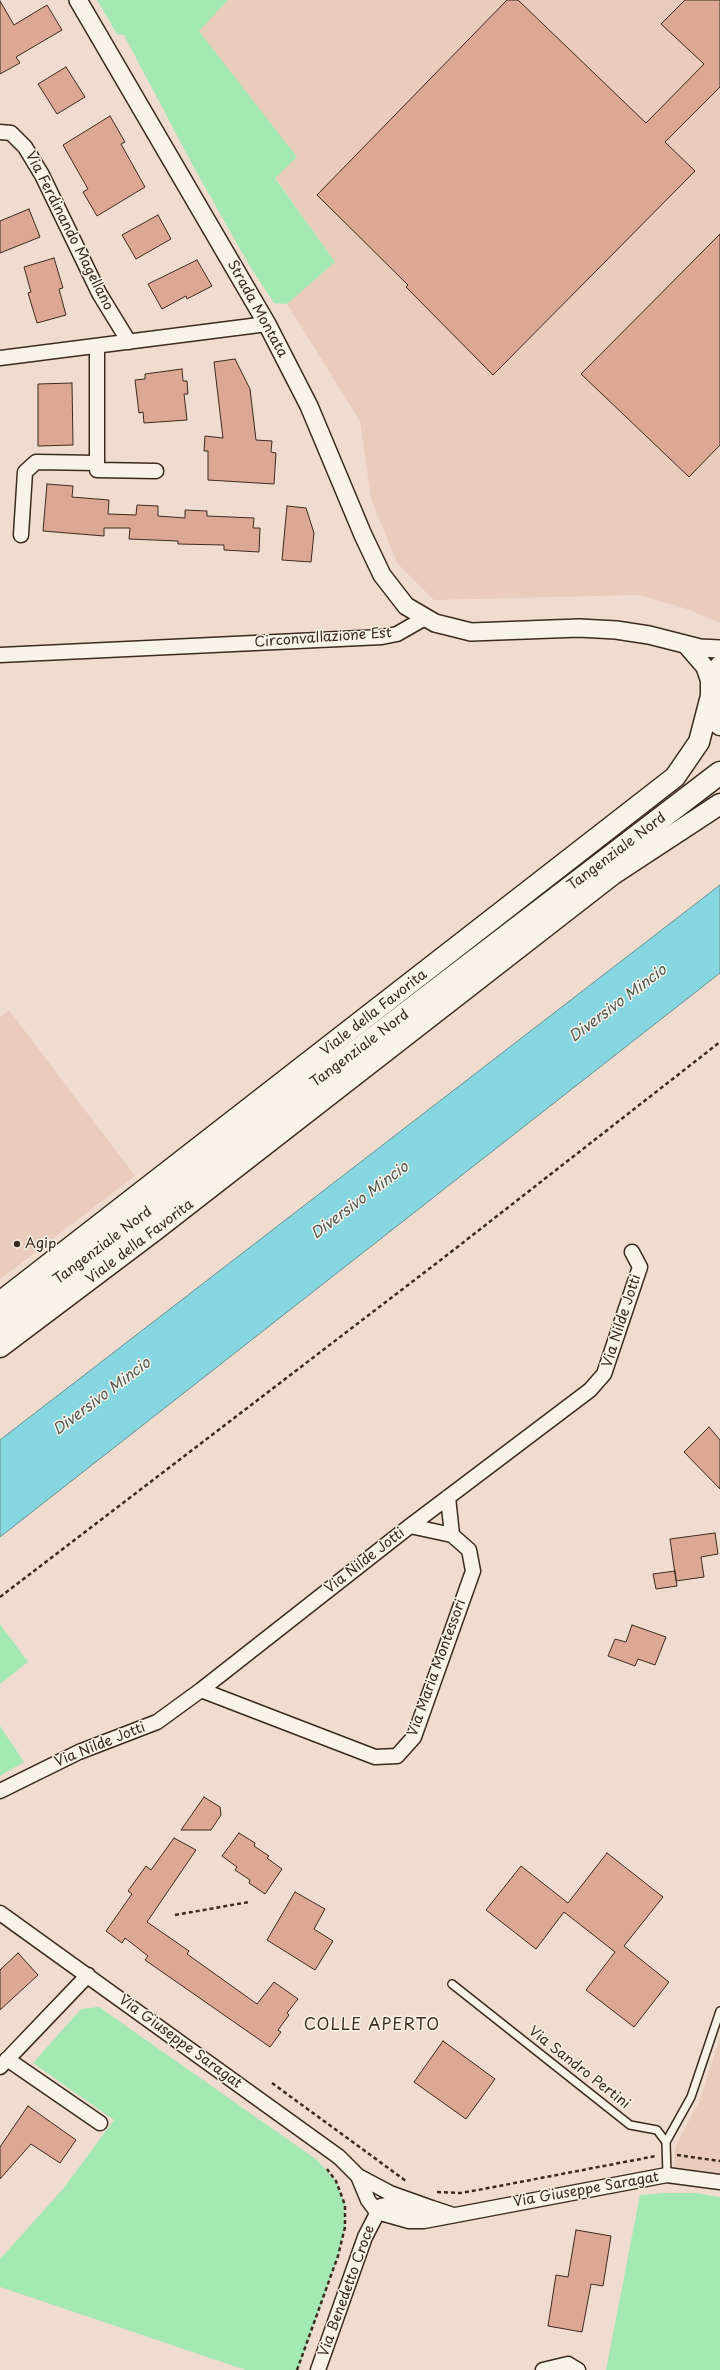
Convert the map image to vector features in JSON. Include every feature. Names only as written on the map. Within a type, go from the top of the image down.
[{"type":"highway","name":"Tangenziale Nord","points":[[0,1324],[720,774]]},
{"type":"main road","name":"Viale della Favorita","points":[[0,1302],[675,778],[699,742],[711,690],[720,666]]},
{"type":"main road","points":[[711,690],[713,710],[720,725]]},
{"type":"main road","name":"Viale della Favorita","points":[[0,1347],[154,1231],[612,875],[720,804]]},
{"type":"street","name":"Strada Montata","points":[[78,0],[267,324],[309,406],[363,535],[382,575],[406,606],[425,618]]},
{"type":"street","name":"Via Ferdinando Magellano","points":[[0,132],[11,133],[25,146],[42,175],[99,293],[129,342]]},
{"type":"street","points":[[0,358],[267,324]]},
{"type":"street","points":[[97,346],[97,470],[156,471]]},
{"type":"street","points":[[21,536],[25,472],[36,462],[97,464]]},
{"type":"street","points":[[425,618],[455,629],[471,632],[587,628],[649,635],[686,645],[720,649]]},
{"type":"street","name":"Circonvallazione Est","points":[[0,656],[382,637],[397,634],[425,618]]},
{"type":"street","points":[[686,645],[705,667],[711,690]]},
{"type":"street","name":"Via Nilde Jotti","points":[[0,1791],[79,1752],[157,1722],[201,1690],[410,1526],[590,1390],[604,1374],[640,1267],[632,1252]]},
{"type":"street","points":[[410,1526],[452,1535],[448,1497]]},
{"type":"street","name":"Via Maria Montessori","points":[[201,1690],[375,1757],[397,1756],[414,1737],[472,1571],[469,1550],[452,1535]]},
{"type":"street","name":"Via Giuseppe Saragat","points":[[0,1913],[325,2147],[358,2176],[390,2193],[453,2215]]},
{"type":"street","points":[[88,1975],[4,2063],[100,2123]]},
{"type":"street","name":"Via Giuseppe Saragat","points":[[358,2176],[368,2200],[377,2212],[410,2221],[424,2221],[667,2175],[720,2182]]},
{"type":"street","name":"Via Giuseppe Saragat","points":[[377,2212],[381,2206],[385,2204],[410,2212],[424,2211],[432,2208]]},
{"type":"street","name":"Via Benedetto Croce","points":[[318,2370],[365,2237],[377,2212]]},
{"type":"street","points":[[543,2370],[568,2364],[578,2370]]},
{"type":"lane","name":"Via Sandro Pertini","points":[[452,1984],[630,2125],[657,2130],[666,2142]]},
{"type":"lane","points":[[667,2175],[666,2142],[691,2097],[720,2011]]},
{"type":"path","points":[[0,1597],[461,1244],[720,1042]]},
{"type":"path","points":[[175,1915],[249,1902]]},
{"type":"path","points":[[272,2083],[412,2185]]},
{"type":"path","points":[[297,2370],[338,2256],[345,2227],[345,2205],[336,2181],[318,2157],[338,2132]]},
{"type":"path","points":[[434,2192],[460,2193],[637,2158],[666,2154],[720,2161]]},
{"type":"shaded area","points":[[228,0],[720,0],[720,623],[687,609],[639,595],[434,600],[397,563],[371,499],[360,421],[287,304],[335,262],[275,177],[199,30]]},
{"type":"shaded area","points":[[9,1010],[135,1176],[0,1279],[0,1017]]},
{"type":"shaded area","points":[[720,2038],[720,2175],[674,2168],[675,2147],[699,2102]]},
{"type":"green space","points":[[97,0],[228,0],[199,31],[297,157],[275,178],[335,262],[287,304],[274,303],[248,263],[192,164],[124,35],[117,34]]},
{"type":"green space","points":[[0,1624],[28,1662],[0,1684]]},
{"type":"green space","points":[[0,1726],[24,1762],[0,1776]]},
{"type":"green space","points":[[99,2007],[317,2160],[336,2181],[345,2205],[345,2227],[338,2256],[298,2370],[246,2370],[0,2287],[0,2259],[63,2189],[114,2120],[33,2063],[81,2009]]},
{"type":"green space","points":[[696,2193],[720,2197],[720,2370],[606,2370],[640,2195]]},
{"type":"water","name":"Diversivo Mincio","points":[[720,885],[720,973],[0,1537],[0,1440]]},
{"type":"building","points":[[507,0],[518,0],[646,123],[704,64],[661,24],[685,0],[720,0],[720,87],[665,142],[695,171],[493,375],[406,287],[408,285],[317,195]]},
{"type":"building","points":[[0,1],[14,25],[47,5],[62,30],[16,57],[20,63],[0,74]]},
{"type":"building","points":[[66,67],[85,97],[57,114],[38,84]]},
{"type":"building","points":[[110,116],[125,142],[121,144],[145,187],[97,216],[83,192],[88,189],[63,145]]},
{"type":"building","points":[[29,209],[40,237],[0,253],[0,221]]},
{"type":"building","points":[[158,215],[171,239],[136,259],[122,235]]},
{"type":"building","points":[[720,234],[720,445],[689,477],[581,374]]},
{"type":"building","points":[[54,258],[63,288],[59,289],[66,315],[37,323],[28,293],[31,292],[24,267]]},
{"type":"building","points":[[197,260],[212,286],[187,299],[186,296],[162,309],[148,284]]},
{"type":"building","points":[[235,359],[250,389],[256,440],[272,441],[271,452],[276,453],[274,484],[208,480],[208,451],[204,451],[205,436],[223,438],[214,362]]},
{"type":"building","points":[[182,369],[183,381],[187,381],[188,394],[184,394],[187,420],[144,423],[143,412],[139,413],[135,380],[145,379],[145,374]]},
{"type":"building","points":[[72,383],[73,445],[38,446],[38,384]]},
{"type":"building","points":[[47,484],[73,486],[72,497],[109,500],[108,514],[136,515],[137,505],[158,506],[158,516],[185,518],[185,510],[207,511],[207,516],[254,518],[253,528],[260,528],[259,552],[224,550],[224,545],[178,544],[178,541],[129,539],[130,528],[104,528],[104,536],[43,531]]},
{"type":"building","points":[[287,506],[306,508],[314,533],[311,562],[282,560]]},
{"type":"building","points":[[709,1427],[720,1440],[720,1489],[684,1452]]},
{"type":"building","points":[[715,1533],[718,1554],[701,1557],[704,1577],[676,1581],[670,1539]]},
{"type":"building","points":[[675,1571],[677,1586],[656,1589],[653,1574]]},
{"type":"building","points":[[632,1625],[666,1637],[655,1665],[638,1659],[635,1666],[608,1656],[615,1639],[626,1642]]},
{"type":"building","points":[[204,1797],[220,1807],[221,1815],[211,1830],[181,1830]]},
{"type":"building","points":[[239,1833],[255,1843],[254,1846],[269,1856],[267,1858],[282,1869],[265,1894],[249,1883],[250,1880],[235,1870],[237,1867],[222,1856]]},
{"type":"building","points":[[174,1838],[196,1850],[147,1922],[189,1951],[187,1954],[257,2004],[274,1982],[298,1999],[287,2013],[289,2015],[278,2030],[281,2032],[270,2047],[145,1960],[148,1956],[125,1938],[122,1943],[106,1931],[132,1894],[128,1891],[146,1866],[151,1870]]},
{"type":"building","points":[[607,1853],[663,1897],[624,1946],[669,1982],[634,2027],[586,1990],[615,1952],[564,1912],[536,1949],[486,1910],[521,1866],[568,1903]]},
{"type":"building","points":[[295,1892],[325,1909],[314,1929],[333,1941],[315,1970],[267,1940]]},
{"type":"building","points":[[18,1953],[38,1975],[0,2010],[0,1970]]},
{"type":"building","points":[[443,2041],[495,2079],[466,2119],[414,2082]]},
{"type":"building","points":[[28,2106],[76,2140],[60,2163],[31,2144],[0,2179],[0,2147]]},
{"type":"building","points":[[576,2230],[611,2236],[603,2286],[591,2284],[582,2332],[548,2326],[556,2275],[568,2277]]},
{"type":"place","name":"Agip","points":[[17,1244]]},
{"type":"district","name":"COLLE APERTO","points":[[372,2026]]}]
